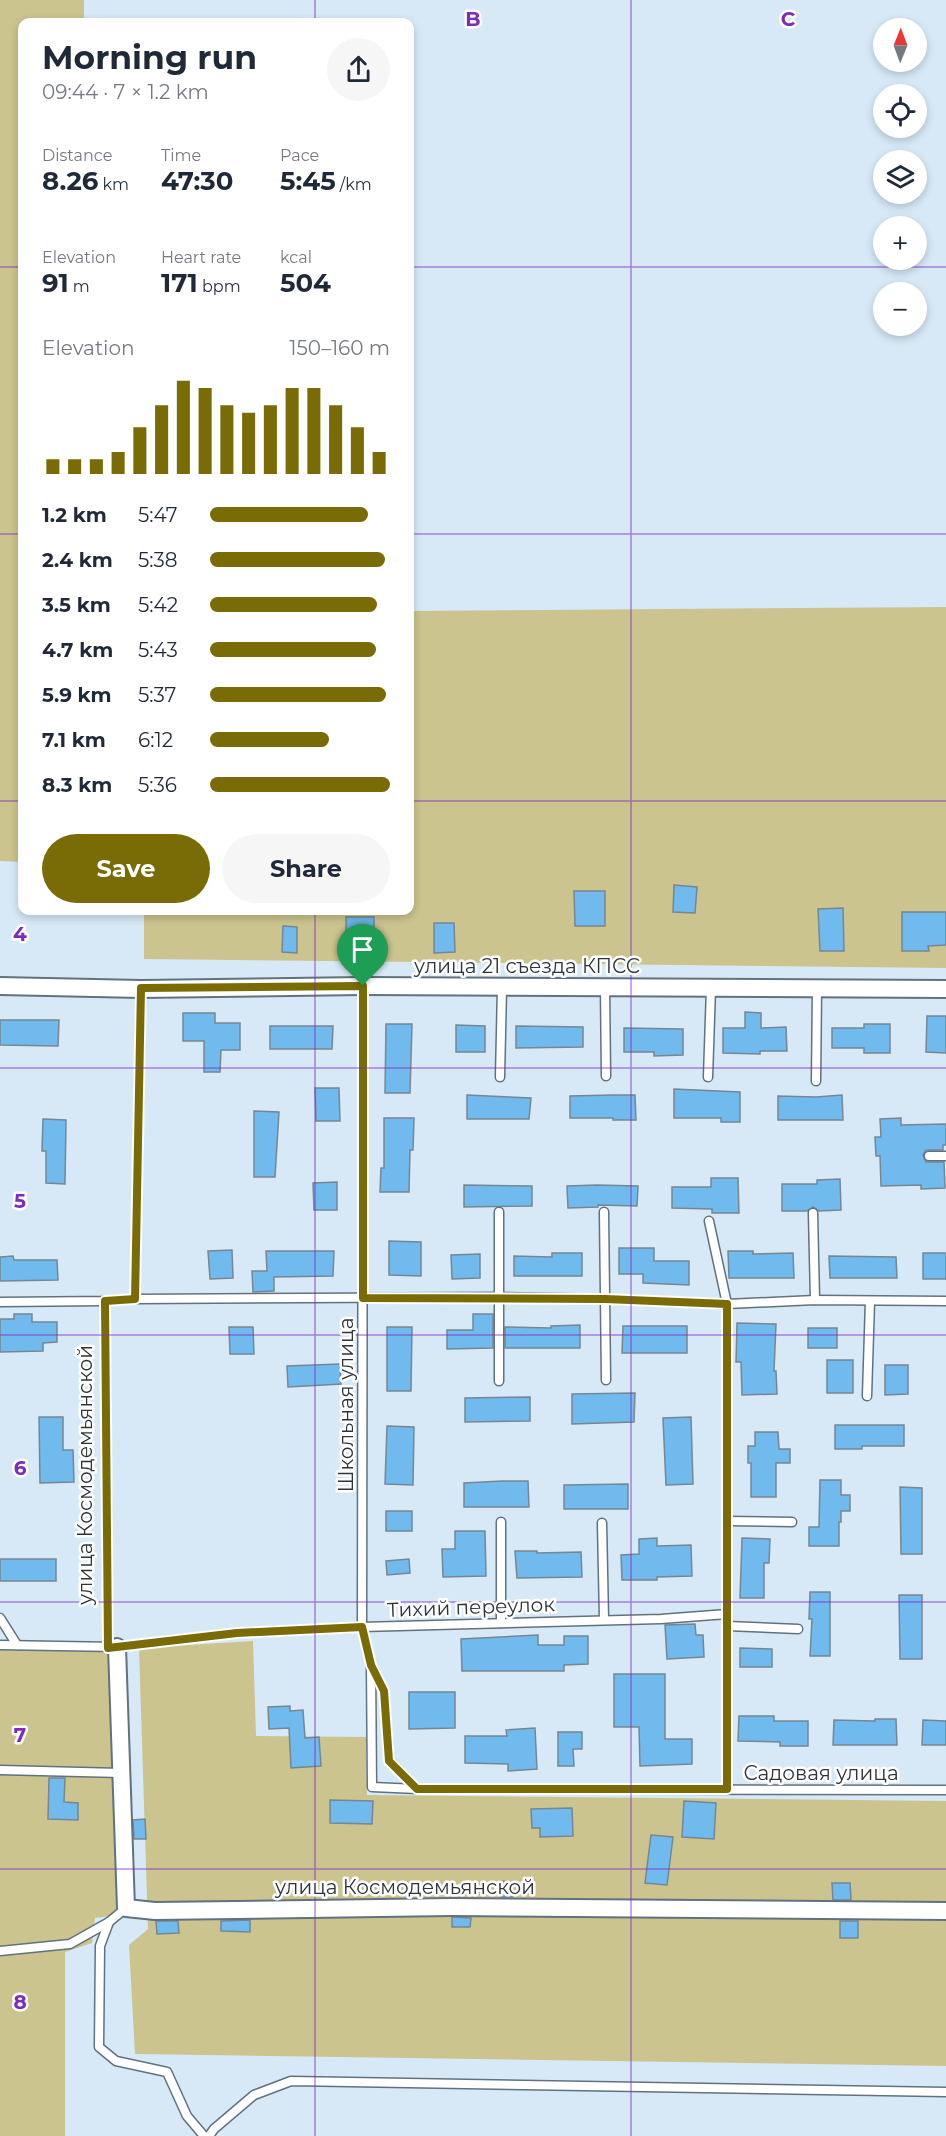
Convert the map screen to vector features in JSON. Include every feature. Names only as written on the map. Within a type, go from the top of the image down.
[{"type":"street","name":"улица 21 съезда КПСС","points":[[0,986],[946,989]]},
{"type":"street","name":"улица Космодемьянской","points":[[112,1648],[121,1773],[126,1908],[155,1911],[452,1907],[946,1911]]},
{"type":"lane","name":"Школьная улица","points":[[363,986],[362,1627],[371,1665],[372,1787]]},
{"type":"lane","points":[[605,987],[606,1076]]},
{"type":"lane","points":[[135,1299],[141,988]]},
{"type":"lane","points":[[500,1077],[502,988]]},
{"type":"lane","points":[[708,1077],[711,988]]},
{"type":"lane","points":[[816,1081],[817,989]]},
{"type":"lane","points":[[929,1156],[946,1156]]},
{"type":"lane","points":[[499,1212],[499,1381]]},
{"type":"lane","points":[[604,1212],[606,1380]]},
{"type":"lane","points":[[813,1213],[815,1300]]},
{"type":"lane","points":[[709,1221],[727,1304],[727,1789]]},
{"type":"lane","points":[[0,1302],[498,1297],[727,1304],[815,1300],[946,1301]]},
{"type":"lane","points":[[867,1396],[870,1300]]},
{"type":"lane","name":"улица Космодемьянской","points":[[105,1301],[112,1648]]},
{"type":"lane","points":[[727,1521],[792,1522]]},
{"type":"lane","points":[[501,1522],[501,1623]]},
{"type":"lane","points":[[602,1523],[604,1619]]},
{"type":"lane","name":"Тихий переулок","points":[[0,1645],[112,1648],[237,1633],[604,1619],[661,1619],[727,1614]]},
{"type":"lane","points":[[0,1618],[18,1646]]},
{"type":"lane","points":[[727,1626],[798,1629]]},
{"type":"lane","points":[[371,1665],[384,1691],[389,1761],[417,1789]]},
{"type":"lane","points":[[0,1770],[121,1773]]},
{"type":"lane","name":"Садовая улица","points":[[372,1787],[946,1790]]},
{"type":"lane","points":[[0,1951],[70,1944],[109,1922],[126,1908]]},
{"type":"lane","points":[[109,1922],[100,1946],[99,2047],[116,2061],[166,2072],[187,2116],[204,2136]]},
{"type":"lane","points":[[209,2136],[214,2129],[254,2095],[291,2081],[946,2092]]},
{"type":"shaded area","points":[[0,0],[84,0],[84,18],[18,18],[18,862],[0,861]]},
{"type":"shaded area","points":[[946,607],[946,968],[144,959],[144,915],[414,915],[414,611]]},
{"type":"shaded area","points":[[253,1641],[256,1736],[366,1737],[367,1795],[946,1801],[946,2066],[135,2054],[129,1945],[148,1929],[139,1648]]},
{"type":"shaded area","points":[[0,1645],[117,1647],[126,1914],[95,1918],[92,1943],[65,1952],[65,2136],[0,2136]]},
{"type":"building","points":[[674,885],[697,887],[695,913],[673,912]]},
{"type":"building","points":[[574,891],[605,891],[605,926],[575,926]]},
{"type":"building","points":[[843,908],[844,951],[820,951],[818,909]]},
{"type":"building","points":[[902,912],[946,912],[946,945],[928,946],[929,951],[902,951]]},
{"type":"building","points":[[346,917],[374,917],[374,949],[346,949]]},
{"type":"building","points":[[434,923],[454,923],[455,952],[434,953]]},
{"type":"building","points":[[283,926],[297,927],[297,953],[282,952]]},
{"type":"building","points":[[745,1012],[761,1013],[761,1028],[786,1027],[787,1051],[760,1051],[760,1054],[723,1053],[723,1028],[745,1028]]},
{"type":"building","points":[[183,1013],[215,1013],[215,1023],[240,1023],[240,1050],[221,1050],[220,1072],[204,1072],[204,1041],[183,1041]]},
{"type":"building","points":[[927,1016],[946,1016],[946,1053],[926,1052]]},
{"type":"building","points":[[0,1020],[59,1020],[58,1046],[0,1045]]},
{"type":"building","points":[[386,1024],[412,1024],[410,1093],[385,1093]]},
{"type":"building","points":[[864,1024],[890,1024],[890,1053],[864,1053],[864,1048],[832,1048],[832,1028],[864,1028]]},
{"type":"building","points":[[456,1025],[485,1026],[485,1052],[456,1052]]},
{"type":"building","points":[[270,1026],[333,1026],[332,1049],[270,1049]]},
{"type":"building","points":[[516,1026],[583,1027],[583,1047],[516,1048]]},
{"type":"building","points":[[624,1028],[683,1029],[683,1055],[654,1056],[654,1052],[624,1052]]},
{"type":"building","points":[[315,1088],[339,1088],[340,1121],[316,1121]]},
{"type":"building","points":[[674,1089],[740,1092],[740,1122],[721,1122],[721,1118],[674,1118]]},
{"type":"building","points":[[467,1095],[531,1098],[529,1119],[467,1119]]},
{"type":"building","points":[[635,1095],[636,1120],[570,1118],[570,1096]]},
{"type":"building","points":[[842,1095],[843,1120],[778,1120],[778,1096]]},
{"type":"building","points":[[254,1111],[279,1112],[275,1177],[254,1177]]},
{"type":"building","points":[[384,1118],[414,1118],[413,1150],[410,1150],[409,1192],[380,1192],[381,1168],[384,1168]]},
{"type":"building","points":[[901,1118],[901,1125],[946,1124],[946,1145],[943,1145],[943,1150],[926,1150],[923,1155],[926,1162],[944,1162],[945,1188],[921,1189],[921,1185],[881,1186],[880,1156],[876,1156],[875,1137],[881,1137],[880,1119]]},
{"type":"building","points":[[43,1119],[66,1120],[65,1184],[46,1183],[46,1151],[42,1151]]},
{"type":"building","points":[[711,1178],[738,1178],[739,1213],[712,1213],[712,1209],[672,1208],[672,1187],[711,1187]]},
{"type":"building","points":[[840,1179],[841,1210],[819,1211],[813,1207],[807,1211],[782,1211],[782,1184],[817,1184],[817,1180]]},
{"type":"building","points":[[337,1182],[337,1210],[314,1210],[313,1183]]},
{"type":"building","points":[[464,1185],[532,1186],[532,1206],[464,1207]]},
{"type":"building","points":[[567,1186],[638,1186],[637,1206],[598,1205],[598,1207],[568,1208]]},
{"type":"building","points":[[389,1241],[421,1242],[421,1276],[389,1275]]},
{"type":"building","points":[[619,1248],[654,1248],[654,1261],[689,1261],[689,1285],[643,1283],[643,1274],[619,1274]]},
{"type":"building","points":[[232,1250],[233,1278],[210,1279],[208,1251]]},
{"type":"building","points":[[266,1251],[334,1251],[333,1276],[274,1277],[274,1291],[253,1292],[252,1271],[267,1271]]},
{"type":"building","points":[[728,1251],[753,1251],[753,1254],[793,1253],[794,1278],[729,1278]]},
{"type":"building","points":[[552,1253],[582,1253],[582,1276],[514,1276],[514,1256],[552,1257]]},
{"type":"building","points":[[923,1253],[946,1253],[946,1279],[923,1279]]},
{"type":"building","points":[[480,1254],[480,1278],[452,1279],[451,1255]]},
{"type":"building","points":[[13,1256],[14,1260],[57,1260],[58,1280],[0,1281],[0,1257]]},
{"type":"building","points":[[829,1256],[896,1257],[897,1278],[830,1278]]},
{"type":"building","points":[[14,1314],[32,1314],[32,1322],[57,1322],[57,1342],[43,1343],[43,1351],[0,1352],[0,1319],[14,1319]]},
{"type":"building","points":[[473,1314],[493,1314],[493,1348],[447,1349],[447,1330],[473,1330]]},
{"type":"building","points":[[737,1323],[776,1324],[774,1371],[776,1371],[777,1394],[742,1395],[741,1362],[736,1362]]},
{"type":"building","points":[[580,1325],[580,1348],[505,1348],[505,1327],[551,1328],[551,1326]]},
{"type":"building","points":[[623,1326],[687,1326],[687,1353],[622,1353]]},
{"type":"building","points":[[229,1327],[253,1327],[254,1354],[230,1354]]},
{"type":"building","points":[[387,1327],[412,1327],[411,1391],[387,1391]]},
{"type":"building","points":[[808,1328],[837,1328],[837,1348],[808,1348]]},
{"type":"building","points":[[827,1360],[853,1360],[853,1393],[827,1393]]},
{"type":"building","points":[[340,1364],[341,1384],[288,1387],[287,1366]]},
{"type":"building","points":[[885,1365],[908,1365],[908,1394],[885,1395]]},
{"type":"building","points":[[635,1393],[634,1422],[572,1424],[572,1394]]},
{"type":"building","points":[[530,1397],[530,1421],[465,1422],[465,1398]]},
{"type":"building","points":[[39,1417],[63,1417],[63,1450],[73,1450],[74,1482],[40,1483]]},
{"type":"building","points":[[691,1417],[693,1484],[666,1485],[663,1418]]},
{"type":"building","points":[[835,1425],[904,1425],[904,1446],[862,1446],[862,1449],[835,1449]]},
{"type":"building","points":[[387,1426],[414,1427],[413,1485],[385,1484]]},
{"type":"building","points":[[755,1432],[778,1432],[779,1449],[790,1449],[790,1463],[776,1463],[776,1497],[751,1497],[751,1463],[748,1463],[748,1446],[755,1446]]},
{"type":"building","points":[[820,1480],[841,1480],[841,1495],[850,1495],[850,1511],[841,1511],[839,1546],[809,1546],[809,1527],[819,1527]]},
{"type":"building","points":[[528,1481],[529,1507],[464,1507],[464,1483]]},
{"type":"building","points":[[628,1484],[628,1509],[564,1509],[564,1485]]},
{"type":"building","points":[[900,1487],[922,1488],[922,1554],[901,1554]]},
{"type":"building","points":[[386,1511],[412,1511],[412,1531],[386,1531]]},
{"type":"building","points":[[455,1531],[485,1531],[486,1576],[443,1577],[442,1549],[455,1549]]},
{"type":"building","points":[[657,1538],[657,1546],[691,1545],[692,1576],[657,1577],[657,1580],[622,1580],[621,1555],[639,1554],[639,1539]]},
{"type":"building","points":[[742,1538],[770,1539],[769,1563],[764,1563],[764,1598],[740,1598]]},
{"type":"building","points":[[515,1551],[581,1552],[582,1577],[517,1578]]},
{"type":"building","points":[[0,1559],[56,1559],[56,1581],[0,1581]]},
{"type":"building","points":[[409,1559],[410,1573],[387,1575],[386,1561]]},
{"type":"building","points":[[810,1592],[830,1592],[830,1656],[810,1656],[812,1619],[809,1619]]},
{"type":"building","points":[[899,1595],[922,1595],[922,1659],[900,1659]]},
{"type":"building","points":[[695,1624],[696,1635],[703,1635],[704,1657],[667,1659],[665,1625]]},
{"type":"building","points":[[538,1635],[538,1645],[564,1645],[564,1636],[588,1636],[588,1664],[564,1665],[564,1671],[462,1671],[461,1639]]},
{"type":"building","points":[[740,1648],[772,1649],[772,1667],[740,1667]]},
{"type":"building","points":[[614,1674],[665,1674],[665,1739],[692,1739],[692,1764],[640,1766],[639,1727],[614,1727]]},
{"type":"building","points":[[409,1692],[455,1692],[455,1728],[409,1729]]},
{"type":"building","points":[[290,1706],[290,1711],[303,1710],[305,1738],[319,1737],[321,1766],[291,1768],[289,1728],[269,1729],[268,1707]]},
{"type":"building","points":[[739,1716],[774,1716],[774,1721],[808,1721],[808,1746],[780,1746],[780,1742],[738,1741]]},
{"type":"building","points":[[875,1719],[896,1719],[897,1745],[833,1745],[834,1720],[875,1721]]},
{"type":"building","points":[[923,1720],[946,1721],[946,1745],[922,1745]]},
{"type":"building","points":[[535,1728],[537,1769],[508,1771],[508,1764],[465,1763],[465,1736],[507,1736],[506,1730]]},
{"type":"building","points":[[558,1732],[582,1732],[582,1749],[573,1749],[574,1766],[558,1766]]},
{"type":"building","points":[[49,1778],[65,1778],[64,1802],[78,1803],[78,1820],[48,1819]]},
{"type":"building","points":[[330,1800],[373,1801],[372,1824],[330,1823]]},
{"type":"building","points":[[684,1801],[716,1803],[714,1839],[682,1837]]},
{"type":"building","points":[[572,1808],[573,1836],[540,1837],[540,1828],[532,1828],[531,1809]]},
{"type":"building","points":[[145,1819],[146,1839],[134,1839],[133,1820]]},
{"type":"building","points":[[651,1835],[673,1837],[667,1885],[645,1883]]},
{"type":"building","points":[[500,1881],[513,1882],[513,1897],[500,1897]]},
{"type":"building","points":[[832,1883],[850,1883],[851,1900],[833,1900]]},
{"type":"building","points":[[452,1917],[471,1918],[470,1927],[452,1927]]},
{"type":"building","points":[[250,1920],[250,1932],[221,1931],[221,1921]]},
{"type":"building","points":[[156,1921],[178,1921],[179,1933],[157,1934]]},
{"type":"building","points":[[840,1921],[858,1921],[858,1938],[840,1938]]},
{"type":"route","points":[[363,986],[363,1298],[498,1297],[727,1304],[727,1789],[417,1789],[389,1761],[384,1691],[371,1665],[362,1627],[237,1633],[108,1648],[105,1301],[135,1299],[141,988],[363,986]]}]
